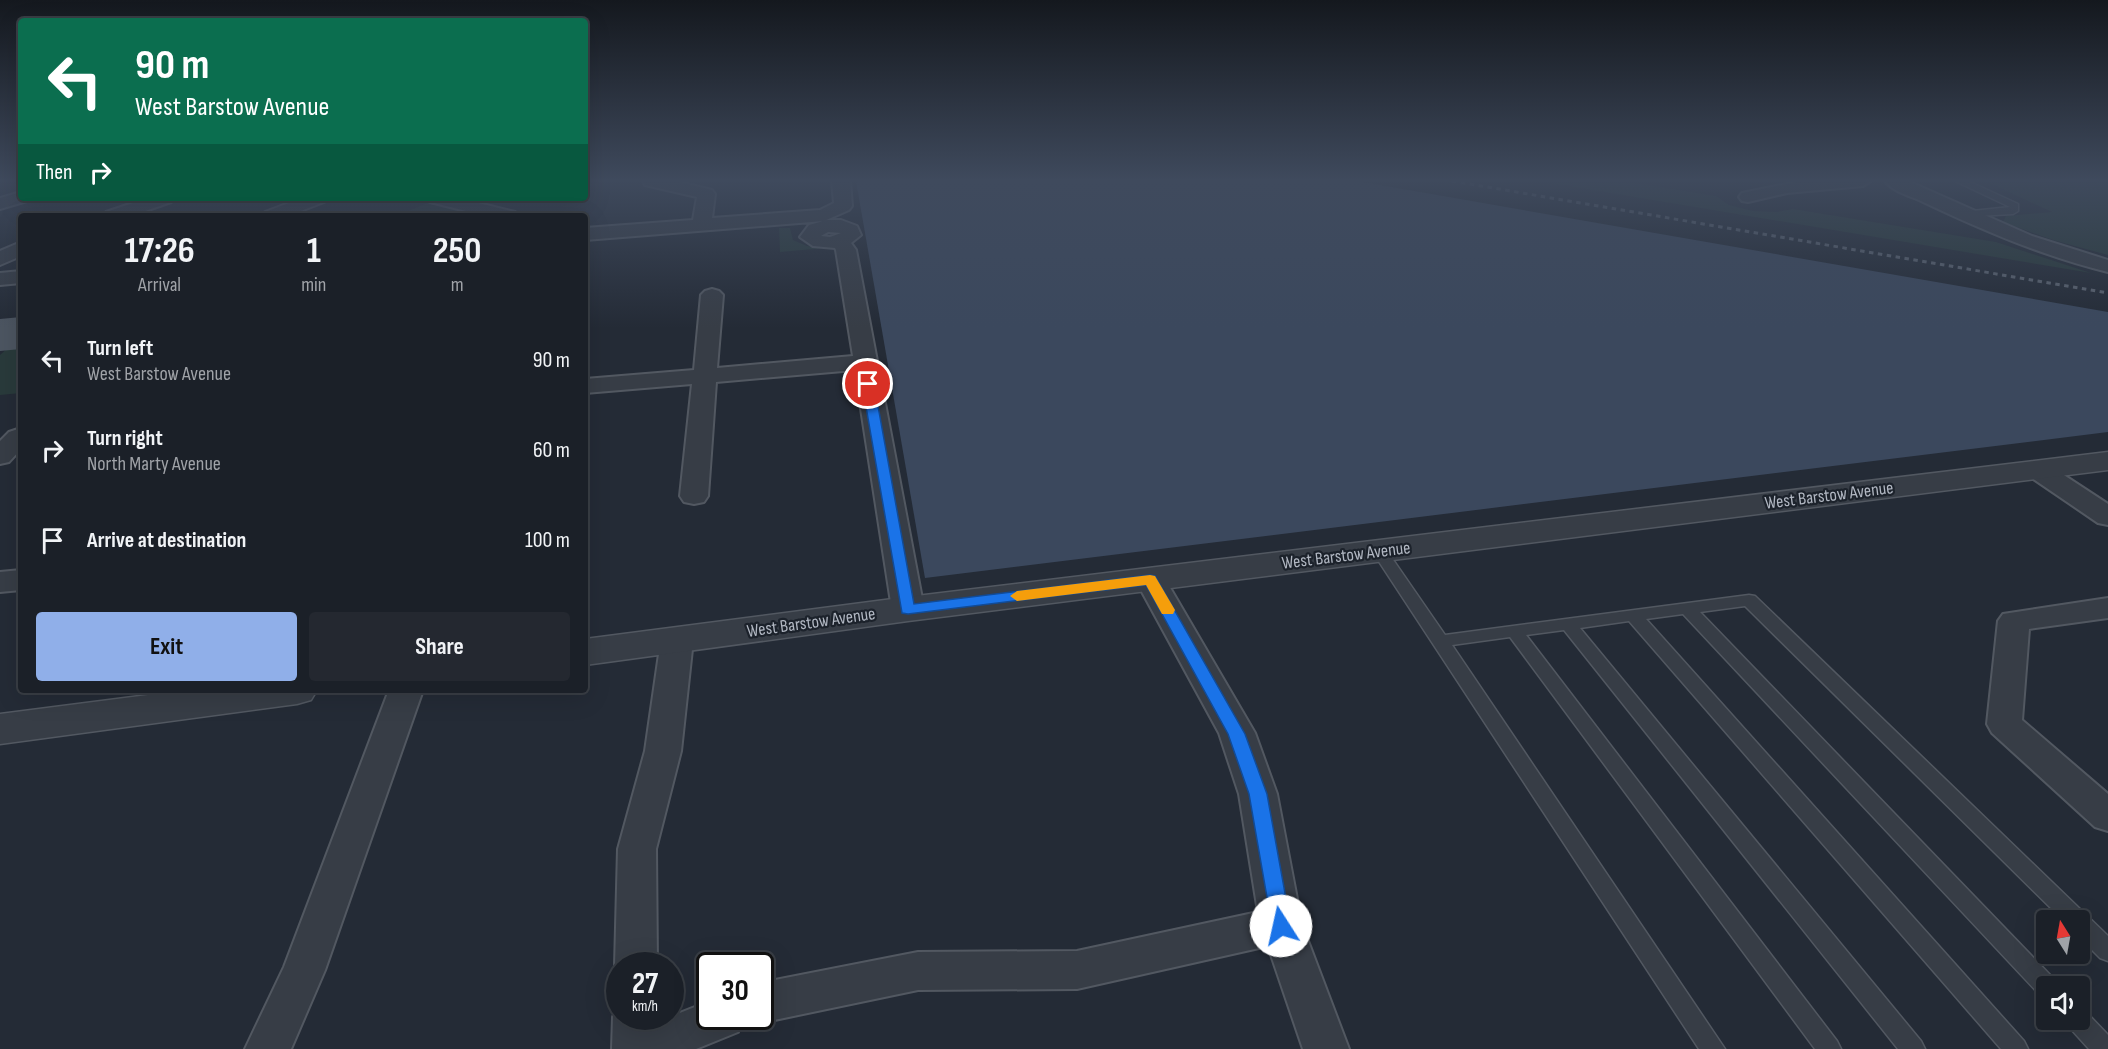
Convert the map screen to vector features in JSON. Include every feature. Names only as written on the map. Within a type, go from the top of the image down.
[{"type":"street","points":[[588,234],[637,230]]},
{"type":"street","points":[[804,230],[816,241],[840,233]]},
{"type":"street","points":[[837,230],[846,250],[908,609]]},
{"type":"street","points":[[2000,230],[2043,247],[2108,266]]},
{"type":"street","points":[[0,259],[18,250]]},
{"type":"street","points":[[0,279],[18,277]]},
{"type":"street","points":[[694,496],[712,295]]},
{"type":"street","points":[[588,386],[864,362]]},
{"type":"street","points":[[0,439],[18,437],[0,456]]},
{"type":"street","name":"West Barstow Avenue","points":[[588,652],[908,609],[2108,461]]},
{"type":"street","points":[[2038,470],[2108,517]]},
{"type":"street","points":[[1150,579],[1237,734],[1258,794],[1281,926],[1326,1049]]},
{"type":"street","points":[[0,582],[18,580]]},
{"type":"street","points":[[2108,608],[2014,621],[2004,724],[2108,816]]},
{"type":"street","points":[[636,952],[637,849],[663,751],[678,640]]},
{"type":"street","points":[[0,729],[274,693]]},
{"type":"street","points":[[268,1049],[304,970],[405,693]]},
{"type":"street","points":[[774,1000],[918,972],[1077,969],[1281,926]]},
{"type":"street","points":[[643,1049],[696,1028]]},
{"type":"street","points":[[635,1030],[635,1049]]},
{"type":"lane","points":[[1380,551],[1713,1049]]},
{"type":"lane","points":[[1440,641],[1749,600],[2066,910]]},
{"type":"lane","points":[[1688,608],[2037,976]]},
{"type":"lane","points":[[1633,615],[2016,1049]]},
{"type":"lane","points":[[1568,624],[1913,1049]]},
{"type":"lane","points":[[1515,631],[1828,1049]]},
{"type":"lane","points":[[2090,934],[2108,951]]},
{"type":"lane","points":[[2088,1030],[2106,1049]]},
{"type":"shaded area","points":[[779,230],[790,230],[793,240],[807,246],[826,248],[780,252]]},
{"type":"shaded area","points":[[1833,230],[1922,230],[1996,242],[2091,273]]},
{"type":"shaded area","points":[[2025,230],[2108,230],[2108,255]]},
{"type":"shaded area","points":[[18,339],[18,393],[0,395],[0,355]]},
{"type":"water","points":[[865,230],[1638,230],[2108,312],[2108,432],[925,578]]},
{"type":"building","points":[[18,317],[18,349],[0,351],[0,319]]},
{"type":"railway","points":[[1739,230],[2108,293]]},
{"type":"slow traffic","points":[[1017,596],[1150,579],[1168,610]]},
{"type":"route","points":[[868,384],[908,609],[1150,579],[1237,734],[1258,794],[1281,926]]}]
